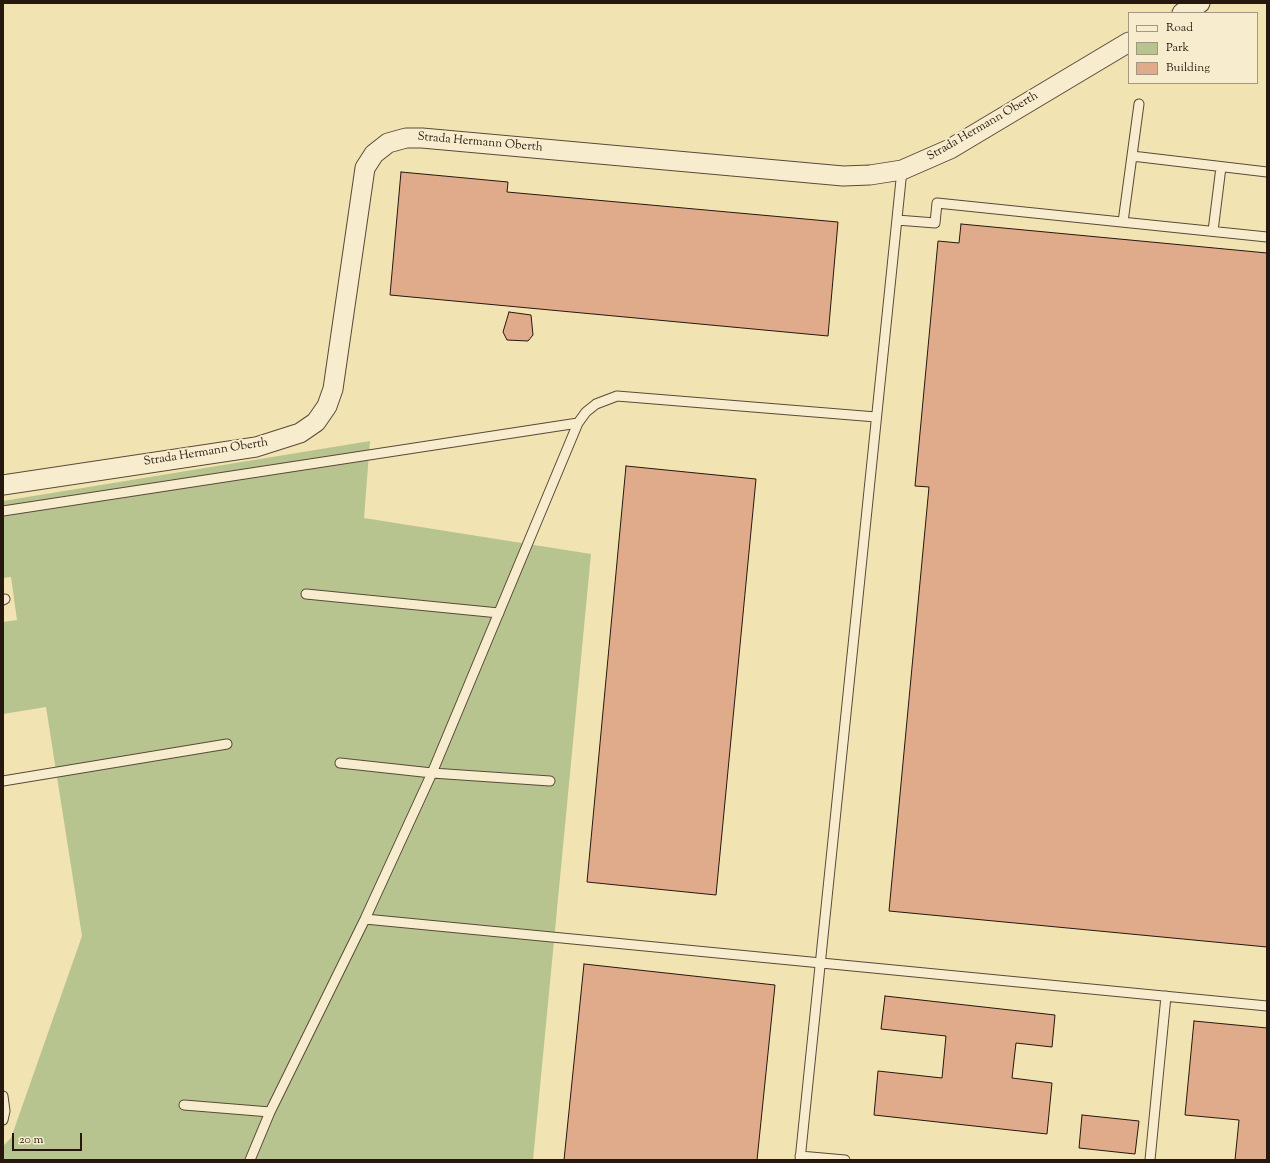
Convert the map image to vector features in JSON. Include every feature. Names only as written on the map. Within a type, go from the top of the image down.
[{"type":"street","points":[[1184,12],[1200,3]]},
{"type":"street","name":"Strada Hermann Oberth","points":[[3,485],[256,447],[300,433],[316,422],[327,406],[333,389],[365,168],[374,154],[388,144],[406,138],[422,138],[843,176],[870,175],[902,170],[950,149],[1128,43]]},
{"type":"lane","points":[[1123,222],[1139,104]]},
{"type":"lane","points":[[1132,156],[1267,172]]},
{"type":"lane","points":[[1213,231],[1221,167]]},
{"type":"lane","points":[[844,1160],[800,1158],[902,170]]},
{"type":"lane","points":[[897,220],[935,223],[936,203],[1267,237]]},
{"type":"lane","points":[[250,1158],[270,1112],[365,919],[432,773],[578,423],[586,412],[596,404],[617,396],[876,417]]},
{"type":"lane","points":[[3,511],[578,423]]},
{"type":"lane","points":[[306,594],[499,613]]},
{"type":"lane","points":[[3,781],[227,744]]},
{"type":"lane","points":[[340,764],[432,773],[550,781]]},
{"type":"lane","points":[[365,919],[1267,1006]]},
{"type":"lane","points":[[1150,1160],[1166,996]]},
{"type":"lane","points":[[3,1096],[5,1111],[3,1120]]},
{"type":"lane","points":[[184,1105],[270,1112]]},
{"type":"green space","points":[[370,441],[364,518],[591,554],[533,1160],[3,1160],[3,1146],[11,1138],[82,936],[46,707],[3,714],[3,622],[17,620],[11,577],[3,578],[3,501]]},
{"type":"building","points":[[401,172],[508,182],[507,192],[838,222],[828,336],[390,295]]},
{"type":"building","points":[[961,224],[1267,253],[1267,947],[889,911],[929,487],[915,486],[938,241],[959,243]]},
{"type":"building","points":[[509,312],[531,315],[533,335],[528,341],[507,340],[503,332]]},
{"type":"building","points":[[626,466],[756,479],[716,895],[587,882]]},
{"type":"building","points":[[584,964],[775,985],[757,1160],[564,1160]]},
{"type":"building","points":[[885,996],[1055,1015],[1052,1047],[1016,1043],[1012,1078],[1052,1083],[1047,1134],[874,1115],[878,1071],[942,1078],[946,1036],[881,1029]]},
{"type":"building","points":[[1194,1021],[1267,1028],[1267,1160],[1235,1160],[1239,1120],[1185,1115]]},
{"type":"building","points":[[1082,1115],[1139,1121],[1135,1154],[1079,1148]]}]
